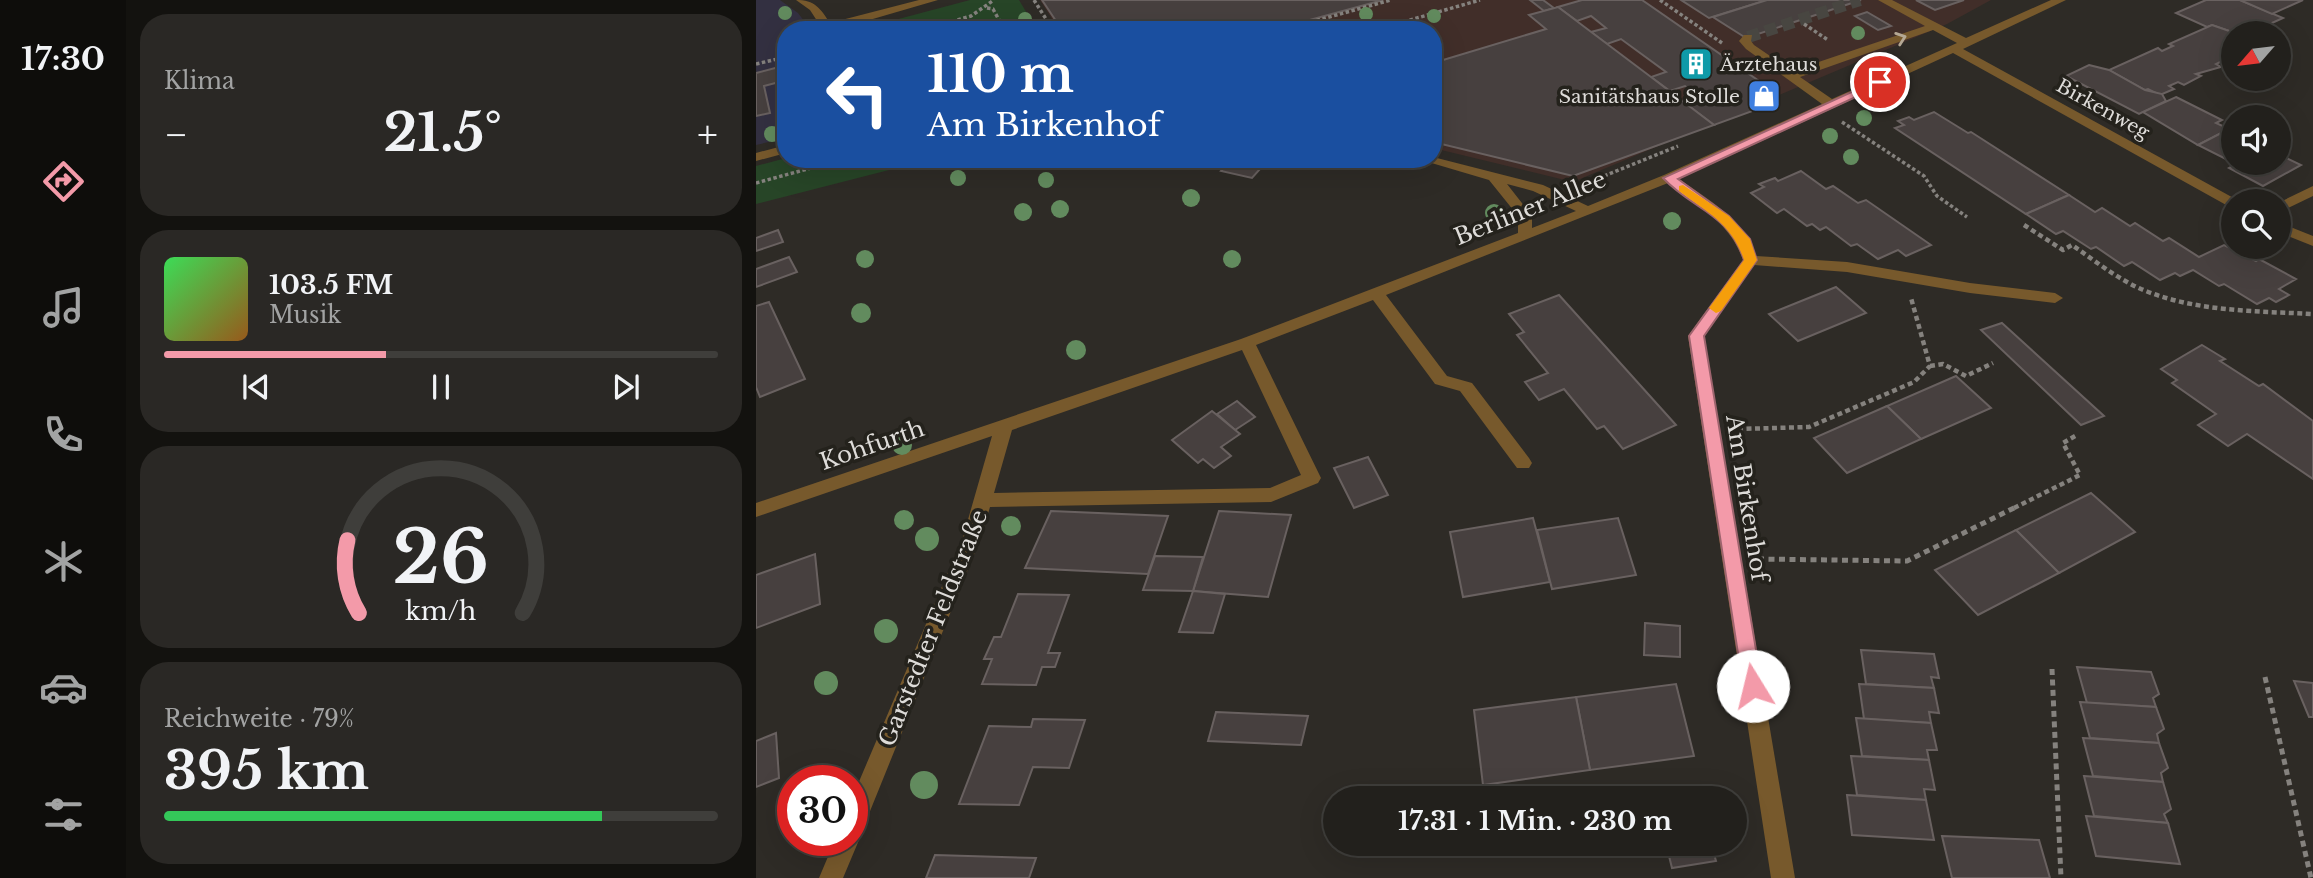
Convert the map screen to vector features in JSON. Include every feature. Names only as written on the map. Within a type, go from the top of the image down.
[{"type":"street","points":[[802,0],[814,8],[823,21]]},
{"type":"street","points":[[857,21],[932,0]]},
{"type":"street","name":"Birkenweg","points":[[1884,0],[1935,26],[1960,46],[2221,196]]},
{"type":"street","name":"Berliner Allee","points":[[1004,426],[1247,343],[1588,211],[1669,178],[2060,0]]},
{"type":"street","points":[[2024,3],[2037,10]]},
{"type":"street","points":[[1790,76],[1935,26]]},
{"type":"street","points":[[1748,37],[1745,41],[1750,47],[1825,106]]},
{"type":"street","points":[[756,157],[777,151]]},
{"type":"street","points":[[1442,163],[1538,188],[1588,211]]},
{"type":"street","points":[[1494,177],[1525,216],[1525,235]]},
{"type":"street","points":[[1669,178],[1724,218],[1743,239],[1750,260],[1847,267],[2055,298]]},
{"type":"street","points":[[2291,201],[2313,190]]},
{"type":"street","points":[[2291,232],[2313,241]]},
{"type":"street","name":"Am Birkenhof","points":[[1750,260],[1696,336],[1783,878]]},
{"type":"street","points":[[1376,293],[1441,380],[1466,387],[1524,463]]},
{"type":"street","points":[[984,500],[1271,495],[1312,478],[1247,343]]},
{"type":"street","name":"Garstedter Feldstraße","points":[[868,787],[972,537],[1004,426]]},
{"type":"street","name":"Kohfurth","points":[[756,510],[1004,426]]},
{"type":"street","points":[[831,878],[840,856]]},
{"type":"path","points":[[955,21],[985,8],[994,0]]},
{"type":"path","points":[[1034,0],[1047,21]]},
{"type":"path","points":[[1315,21],[1391,0]]},
{"type":"path","points":[[1406,21],[1480,0]]},
{"type":"path","points":[[985,8],[993,9],[998,21]]},
{"type":"path","points":[[756,65],[777,59]]},
{"type":"path","points":[[1825,106],[1924,176],[1937,196],[1967,217]]},
{"type":"path","points":[[1561,198],[1577,187],[1685,144]]},
{"type":"path","points":[[756,183],[811,168]]},
{"type":"path","points":[[2024,225],[2063,250],[2072,245],[2140,289],[2170,299],[2198,305],[2313,314]]},
{"type":"path","points":[[1905,277],[1930,366]]},
{"type":"path","points":[[1711,430],[1809,427],[1914,382],[1930,366],[1943,364],[1966,376],[1993,363]]},
{"type":"path","points":[[1732,559],[1907,561],[2080,475],[2063,443],[2077,435]]},
{"type":"path","points":[[2052,669],[2061,878]]},
{"type":"path","points":[[2265,677],[2311,878]]},
{"type":"shaded area","points":[[756,0],[780,0],[804,21],[777,21],[777,140],[756,145]]},
{"type":"shaded area","points":[[1040,0],[1991,0],[1947,24],[1573,182],[1442,150],[1442,21],[1053,21]]},
{"type":"green space","points":[[970,0],[1019,0],[1032,21],[891,21]]},
{"type":"green space","points":[[777,160],[777,168],[897,168],[756,204],[756,166]]},
{"type":"building","points":[[1042,0],[1383,0],[1306,21],[1056,21]]},
{"type":"building","points":[[1530,0],[1543,0],[1554,8],[1544,11]]},
{"type":"building","name":"Ärztehaus","points":[[1582,0],[1642,0],[1772,90],[1766,91],[1776,98],[1765,102],[1769,105],[1714,125],[1686,104],[1702,98],[1685,86],[1670,91],[1651,77],[1666,72],[1621,39],[1607,44],[1591,32],[1606,28],[1591,16],[1577,21],[1558,7]]},
{"type":"building","points":[[1681,0],[1767,0],[1709,18]]},
{"type":"building","points":[[1767,0],[1861,0],[1746,38],[1713,17]]},
{"type":"building","points":[[1916,0],[1964,0],[1935,10]]},
{"type":"building","points":[[2206,0],[2240,0],[2283,18],[2276,21],[2221,21],[2221,28],[2212,25],[2207,27],[2176,13]]},
{"type":"building","points":[[2240,0],[2303,0],[2272,14]]},
{"type":"building","points":[[1558,7],[1714,125],[1573,176],[1442,144],[1442,60],[1546,29],[1529,15]]},
{"type":"building","points":[[1867,12],[1891,26],[1878,30],[1855,16]]},
{"type":"building","points":[[2212,25],[2221,28],[2221,62],[2216,64],[2221,67],[2196,74],[2201,76],[2184,85],[2178,82],[2169,86],[2174,89],[2160,95],[2145,90],[2109,70],[2158,48],[2162,51],[2173,46],[2169,44]]},
{"type":"building","points":[[2089,65],[2109,70],[2145,90],[2162,94],[2166,101],[2139,114],[2066,76]]},
{"type":"building","points":[[777,68],[777,83],[764,86],[770,113],[756,116],[756,73]]},
{"type":"building","points":[[2176,97],[2221,120],[2216,123],[2221,125],[2221,133],[2198,145],[2143,112]]},
{"type":"building","points":[[1934,112],[1968,133],[1971,132],[2069,195],[2026,214],[1895,128],[1904,125],[1898,121],[1909,117],[1914,120]]},
{"type":"building","points":[[2221,133],[2221,157],[2198,145]]},
{"type":"building","points":[[2291,160],[2301,165],[2291,171]]},
{"type":"building","points":[[1224,168],[1261,168],[1252,178],[1221,171]]},
{"type":"building","points":[[1801,171],[1826,189],[1833,186],[1858,203],[1866,200],[1931,245],[1906,256],[1898,250],[1878,259],[1857,244],[1851,246],[1826,227],[1820,230],[1812,224],[1807,226],[1784,209],[1777,213],[1751,193],[1764,187],[1759,184],[1775,178],[1778,181]]},
{"type":"building","points":[[2242,175],[2283,175],[2263,186]]},
{"type":"building","points":[[2069,195],[2095,212],[2102,208],[2130,226],[2135,223],[2163,241],[2169,238],[2199,257],[2221,246],[2221,259],[2259,259],[2296,279],[2279,289],[2289,295],[2276,302],[2269,298],[2257,304],[2224,284],[2219,286],[2193,270],[2180,276],[2175,273],[2160,280],[2132,262],[2124,266],[2096,247],[2091,249],[2063,231],[2056,234],[2026,214]]},
{"type":"building","points":[[778,230],[783,242],[756,251],[756,238]]},
{"type":"building","points":[[789,257],[797,272],[756,287],[756,269]]},
{"type":"building","points":[[1836,287],[1866,313],[1798,341],[1769,314]]},
{"type":"building","points":[[1559,295],[1676,425],[1623,449],[1604,426],[1597,429],[1564,389],[1539,400],[1525,382],[1548,373],[1517,335],[1524,332],[1509,314]]},
{"type":"building","points":[[769,302],[805,379],[760,397],[756,387],[756,306]]},
{"type":"building","points":[[2002,323],[2104,416],[2081,425],[1981,330]]},
{"type":"building","points":[[2202,345],[2225,359],[2220,361],[2259,386],[2263,384],[2313,421],[2313,479],[2247,434],[2228,446],[2198,425],[2216,414],[2172,383],[2177,380],[2161,369]]},
{"type":"building","points":[[1956,376],[1991,408],[1921,439],[1887,406]]},
{"type":"building","points":[[1237,401],[1255,417],[1235,430],[1217,414]]},
{"type":"building","points":[[1887,406],[1921,439],[1847,473],[1814,438]]},
{"type":"building","points":[[1212,411],[1240,434],[1221,447],[1231,456],[1214,468],[1203,459],[1198,463],[1172,440]]},
{"type":"building","points":[[1368,457],[1388,495],[1354,508],[1334,468]]},
{"type":"building","points":[[2091,493],[2135,532],[2059,573],[2016,530]]},
{"type":"building","points":[[1051,511],[1168,516],[1148,574],[1025,568]]},
{"type":"building","points":[[1219,511],[1291,515],[1268,597],[1193,591]]},
{"type":"building","points":[[1533,518],[1550,582],[1463,597],[1450,532]]},
{"type":"building","points":[[1618,518],[1636,575],[1552,589],[1537,530]]},
{"type":"building","points":[[2016,530],[2059,573],[1978,615],[1935,570]]},
{"type":"building","points":[[815,554],[820,604],[756,628],[756,575]]},
{"type":"building","points":[[1155,556],[1203,557],[1193,591],[1143,590]]},
{"type":"building","points":[[1193,591],[1225,594],[1213,633],[1179,632]]},
{"type":"building","points":[[1018,594],[1069,595],[1048,653],[1060,653],[1055,667],[1042,667],[1036,685],[982,684],[992,659],[984,659],[994,637],[1001,637]]},
{"type":"building","points":[[1645,623],[1680,626],[1680,657],[1644,655]]},
{"type":"building","points":[[1861,650],[1934,654],[1939,678],[1931,677],[1934,688],[1866,684]]},
{"type":"building","points":[[2077,667],[2151,672],[2159,694],[2153,698],[2156,707],[2087,703]]},
{"type":"building","points":[[2294,681],[2313,683],[2313,717],[2309,717]]},
{"type":"building","points":[[1676,684],[1694,756],[1590,770],[1576,697]]},
{"type":"building","points":[[1859,684],[1934,688],[1939,713],[1929,712],[1931,723],[1864,719]]},
{"type":"building","points":[[1576,697],[1590,770],[1483,785],[1474,710]]},
{"type":"building","points":[[2080,702],[2156,707],[2164,729],[2157,734],[2159,743],[2090,738]]},
{"type":"building","points":[[1216,712],[1308,716],[1301,745],[1208,741]]},
{"type":"building","points":[[1856,718],[1931,723],[1937,750],[1927,750],[1929,760],[1862,756]]},
{"type":"building","points":[[1033,719],[1085,720],[1069,768],[1033,767],[1019,805],[959,804],[989,726],[1031,727]]},
{"type":"building","points":[[776,733],[778,765],[777,779],[756,787],[756,741]]},
{"type":"building","points":[[2083,738],[2159,743],[2168,768],[2161,773],[2163,782],[2093,776]]},
{"type":"building","points":[[1851,756],[1929,760],[1935,790],[1924,789],[1926,800],[1857,795]]},
{"type":"building","points":[[2084,776],[2163,782],[2171,809],[2164,814],[2168,823],[2094,816]]},
{"type":"building","points":[[1847,795],[1926,800],[1934,840],[1852,835]]},
{"type":"building","points":[[2086,816],[2168,823],[2180,864],[2096,856]]},
{"type":"building","points":[[1942,836],[2039,840],[2050,878],[1952,878]]},
{"type":"building","points":[[935,855],[1036,858],[1029,878],[926,878]]},
{"type":"building","points":[[1669,856],[1715,856],[1716,861],[1672,868]]},
{"type":"tunnel","points":[[1748,37],[1860,0]]},
{"type":"slow traffic","points":[[1683,189],[1724,218],[1743,239],[1750,260],[1716,308]]},
{"type":"place","name":"Ärztehaus","points":[[1696,64]]},
{"type":"place","name":"Sanitätshaus Stolle","points":[[1764,96]]},
{"type":"route","points":[[1753,686],[1696,336],[1750,260],[1743,239],[1724,218],[1669,178],[1880,82]]}]
